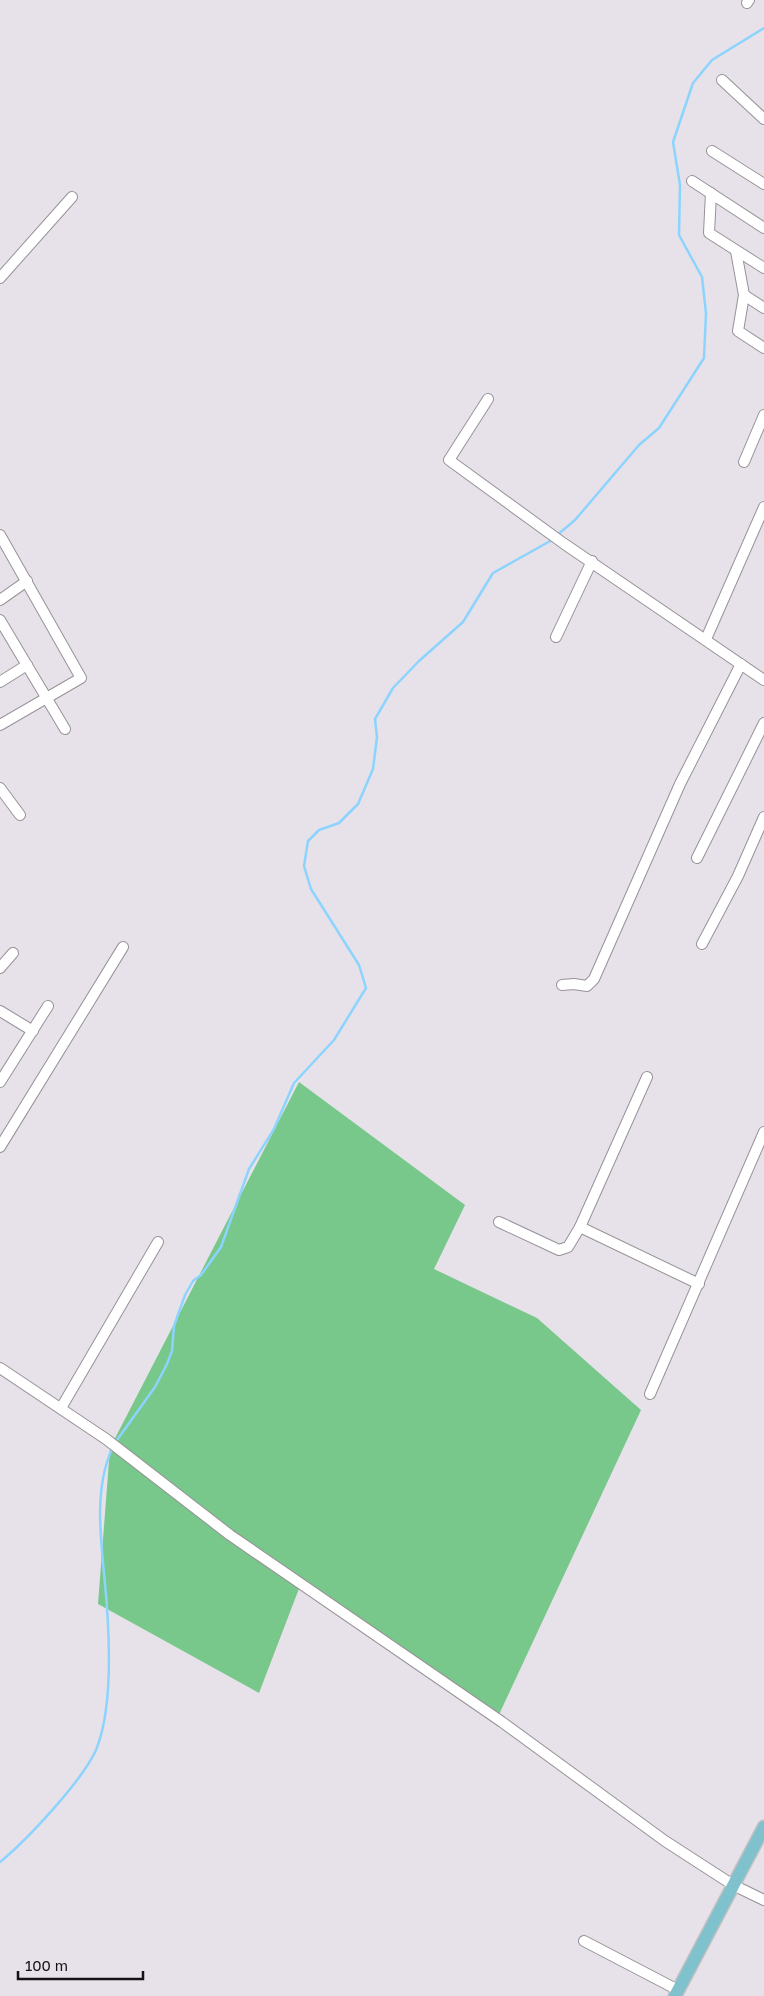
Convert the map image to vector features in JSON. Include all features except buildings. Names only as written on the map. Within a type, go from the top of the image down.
[{"type":"main road","points":[[677,1993],[764,1827]]},
{"type":"street","points":[[722,80],[764,119]]},
{"type":"street","points":[[712,151],[764,184]]},
{"type":"street","points":[[692,181],[764,228]]},
{"type":"street","points":[[711,194],[709,233],[764,268]]},
{"type":"street","points":[[0,278],[72,197]]},
{"type":"street","points":[[736,251],[744,295],[738,331],[764,348]]},
{"type":"street","points":[[744,295],[764,308]]},
{"type":"street","points":[[488,399],[449,460],[563,543],[764,680]]},
{"type":"street","points":[[744,462],[764,415]]},
{"type":"street","points":[[706,639],[764,506]]},
{"type":"street","points":[[0,535],[81,678],[0,725]]},
{"type":"street","points":[[556,637],[592,562]]},
{"type":"street","points":[[0,600],[27,582]]},
{"type":"street","points":[[0,620],[65,728]]},
{"type":"street","points":[[0,642],[10,636]]},
{"type":"street","points":[[562,985],[587,986],[594,979],[680,784],[741,664]]},
{"type":"street","points":[[0,682],[28,665]]},
{"type":"street","points":[[697,858],[764,722]]},
{"type":"street","points":[[0,788],[20,815]]},
{"type":"street","points":[[702,944],[735,882],[764,817]]},
{"type":"street","points":[[0,1147],[123,947]]},
{"type":"street","points":[[0,968],[13,954]]},
{"type":"street","points":[[0,1082],[48,1006]]},
{"type":"street","points":[[0,1011],[33,1031]]},
{"type":"street","points":[[499,1222],[559,1250],[568,1247],[580,1227],[648,1077]]},
{"type":"street","points":[[650,1394],[764,1132]]},
{"type":"street","points":[[580,1227],[699,1284]]},
{"type":"street","points":[[61,1408],[158,1242]]},
{"type":"street","points":[[0,1368],[124,1452],[230,1535],[502,1722],[664,1841],[732,1885],[764,1900]]},
{"type":"street","points":[[584,1941],[677,1993]]},
{"type":"green space","points":[[299,1082],[465,1205],[434,1269],[537,1318],[641,1410],[496,1721],[300,1586],[259,1693],[98,1604],[110,1448]]},
{"type":"waterway","points":[[556,536],[575,520],[639,445],[659,428],[704,358],[706,313],[702,277],[679,235],[680,185],[673,142],[693,83],[712,60],[764,28]]},
{"type":"waterway","points":[[117,1440],[155,1387],[167,1364],[172,1351],[174,1326],[185,1295],[193,1281],[201,1275],[221,1247],[249,1169],[274,1129],[294,1083],[334,1040],[366,988],[359,965],[311,889],[304,866],[308,841],[319,830],[339,823],[358,804],[373,769],[377,737],[375,719],[393,688],[419,661],[463,622],[493,573],[552,540]]},
{"type":"waterway","points":[[0,1862],[39,1825],[67,1793],[89,1763],[96,1750],[102,1731],[108,1687],[109,1638],[100,1510],[103,1478],[112,1449]]}]
